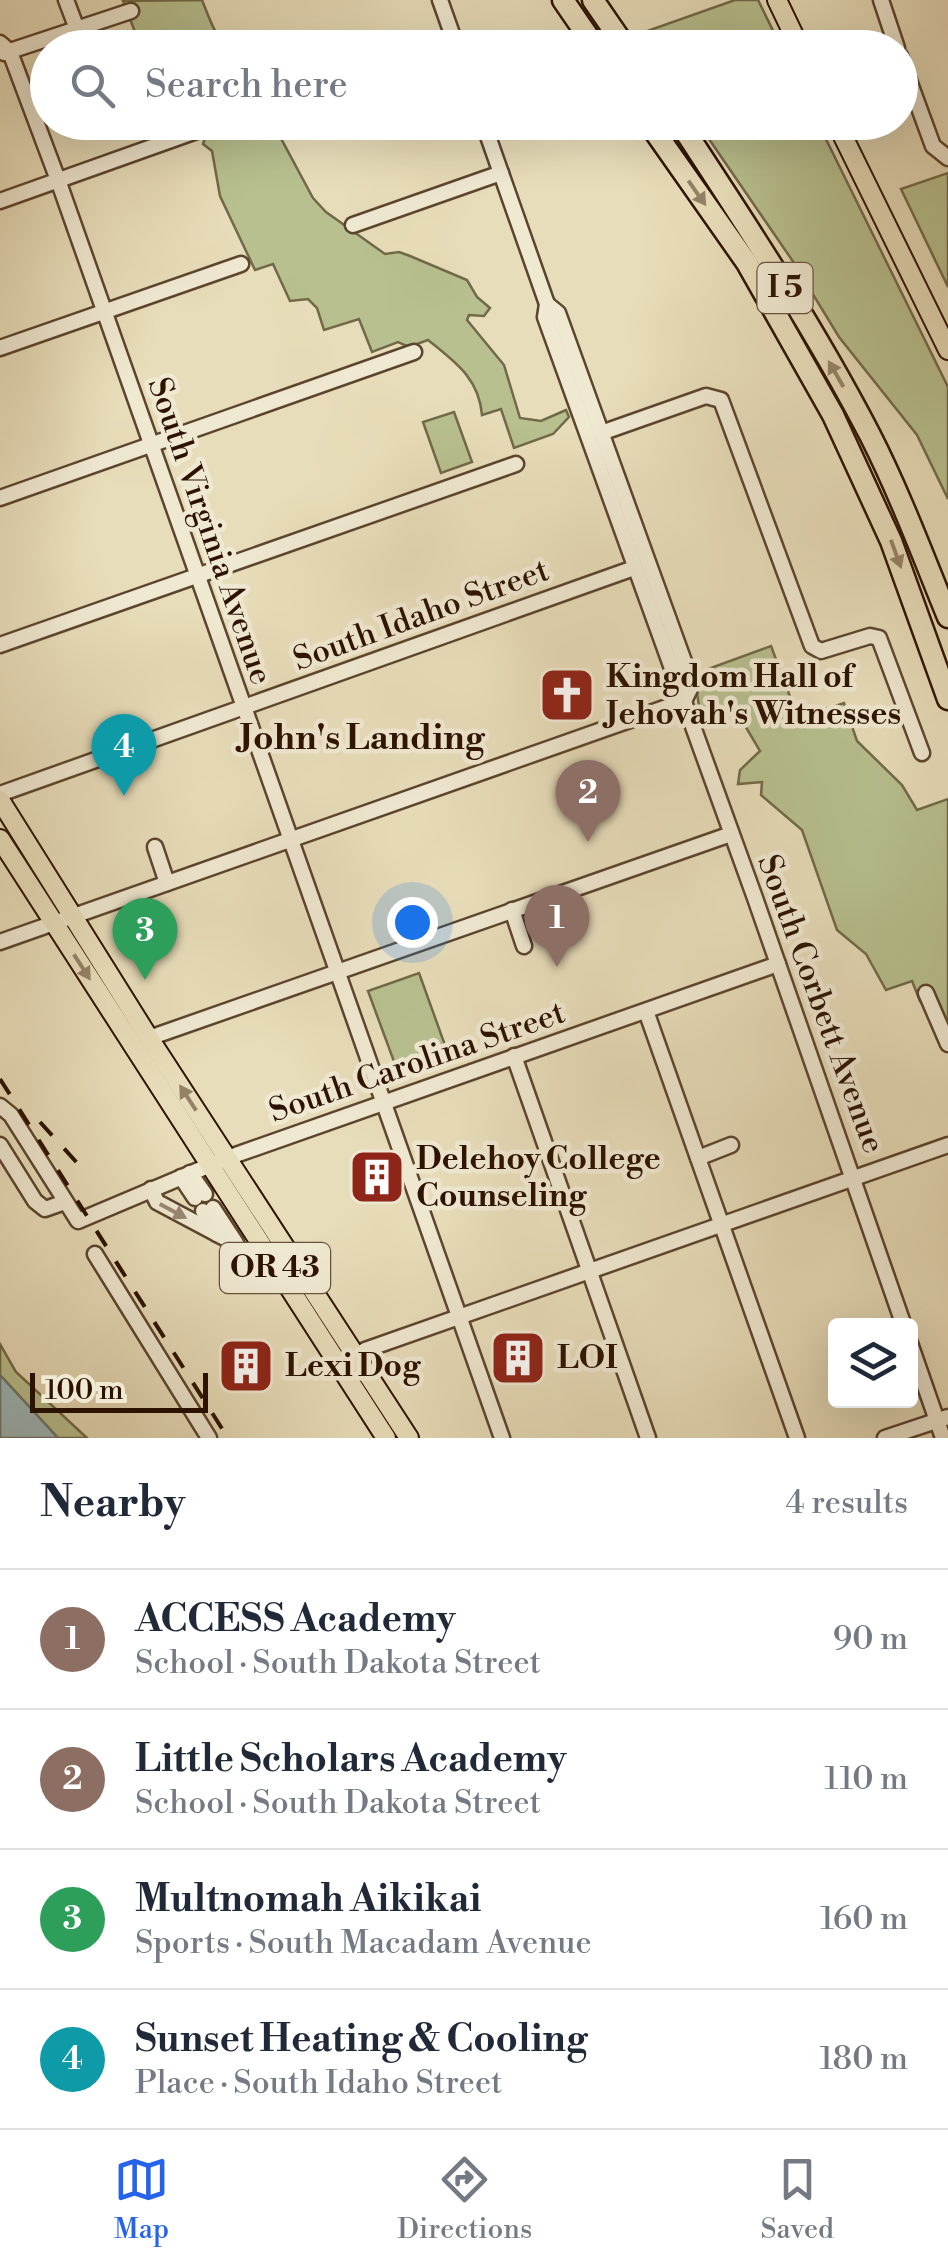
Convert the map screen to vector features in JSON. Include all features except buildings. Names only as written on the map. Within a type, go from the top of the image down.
[{"type":"highway","points":[[562,0],[583,30]]},
{"type":"highway","points":[[593,0],[614,30]]},
{"type":"highway","name":"I 5","points":[[661,140],[747,264],[814,380],[878,510],[948,699]]},
{"type":"highway","name":"I 5","points":[[690,140],[809,328],[882,460],[948,617]]},
{"type":"main road","points":[[777,0],[791,30]]},
{"type":"main road","points":[[845,140],[948,350]]},
{"type":"main road","name":"OR 43","points":[[0,797],[62,920],[348,1364],[386,1438]]},
{"type":"main road","name":"OR 43","points":[[0,839],[149,1038],[270,1259],[409,1438]]},
{"type":"street","points":[[66,0],[77,28]]},
{"type":"street","points":[[440,0],[451,30]]},
{"type":"street","points":[[881,0],[892,30]]},
{"type":"street","points":[[70,30],[131,11]]},
{"type":"street","points":[[3,50],[30,42]]},
{"type":"street","name":"South Virginia Avenue","points":[[3,50],[30,114]]},
{"type":"street","points":[[918,105],[933,146],[945,157]]},
{"type":"street","name":"South Virginia Avenue","points":[[41,140],[502,1438]]},
{"type":"street","points":[[0,201],[171,140]]},
{"type":"street","name":"South Corbett Avenue","points":[[489,140],[547,304],[545,317],[901,1318]]},
{"type":"street","points":[[352,225],[501,173]]},
{"type":"street","points":[[0,348],[240,264]]},
{"type":"street","name":"South Corbett Avenue","points":[[547,304],[558,314],[691,682],[684,702]]},
{"type":"street","points":[[0,498],[414,352]]},
{"type":"street","points":[[601,433],[706,396],[716,396],[724,405],[816,650],[877,637],[885,647],[922,754]]},
{"type":"street","points":[[0,645],[516,464]]},
{"type":"street","name":"South Idaho Street","points":[[0,797],[634,568]]},
{"type":"street","points":[[0,942],[684,702]]},
{"type":"street","points":[[149,1038],[731,834]]},
{"type":"street","points":[[155,847],[168,883]]},
{"type":"street","points":[[512,910],[524,946]]},
{"type":"street","name":"South Carolina Street","points":[[66,1202],[78,1221],[218,1162],[778,964]]},
{"type":"street","points":[[926,993],[948,1044]]},
{"type":"street","points":[[646,1011],[797,1438]]},
{"type":"street","points":[[514,1056],[648,1438]]},
{"type":"street","points":[[0,1106],[66,1202],[45,1209],[35,1201],[0,1144]]},
{"type":"street","points":[[0,1136],[17,1126]]},
{"type":"street","points":[[698,1158],[731,1145]]},
{"type":"street","points":[[348,1364],[365,1350],[948,1145]]},
{"type":"street","points":[[186,1175],[217,1234],[236,1244]]},
{"type":"street","points":[[151,1189],[157,1202],[204,1208],[252,1268],[270,1259]]},
{"type":"street","points":[[94,1254],[209,1438]]},
{"type":"street","points":[[918,1362],[943,1419],[944,1438]]},
{"type":"street","points":[[885,1438],[943,1419]]},
{"type":"green space","points":[[202,0],[214,30],[134,30],[123,1]]},
{"type":"green space","points":[[735,0],[758,0],[773,30],[650,30]]},
{"type":"green space","points":[[204,140],[282,140],[313,198],[326,212],[385,254],[399,252],[467,280],[477,297],[490,308],[484,316],[469,315],[467,320],[504,365],[520,418],[541,421],[566,410],[569,417],[553,434],[514,448],[501,409],[482,415],[471,381],[428,340],[409,347],[398,342],[372,352],[359,319],[324,330],[317,308],[308,299],[290,301],[273,264],[255,270],[220,196],[212,151],[203,144]]},
{"type":"green space","points":[[710,140],[826,140],[948,387],[948,499],[917,435],[839,337]]},
{"type":"green space","points":[[948,173],[948,287],[901,189]]},
{"type":"green space","points":[[454,412],[472,462],[441,473],[423,422]]},
{"type":"green space","points":[[771,646],[798,718],[844,703],[857,741],[902,785],[917,810],[948,799],[948,1030],[920,1001],[912,981],[886,990],[866,954],[837,930],[802,830],[761,795],[762,782],[738,784],[740,770],[760,751],[737,712],[699,706],[694,674]]},
{"type":"green space","points":[[419,973],[446,1048],[396,1067],[368,991]]},
{"type":"green space","points":[[0,1344],[16,1372],[87,1438],[58,1438],[0,1375]]},
{"type":"water","points":[[0,1375],[58,1438],[0,1438]]},
{"type":"railway","points":[[0,1079],[228,1438]]},
{"type":"railway","points":[[40,1122],[88,1175]]},
{"type":"place","name":"Kingdom Hall of Jehovah's Witnesses","points":[[567,695]]},
{"type":"place","name":"Sunset Heating & Cooling","points":[[124,796]]},
{"type":"place","name":"Little Scholars Academy","points":[[588,842]]},
{"type":"place","name":"ACCESS Academy","points":[[557,967]]},
{"type":"place","name":"Multnomah Aikikai","points":[[145,980]]},
{"type":"place","name":"Delehoy College Counseling","points":[[377,1177]]},
{"type":"place","name":"LOI","points":[[518,1358]]},
{"type":"place","name":"Lexi Dog","points":[[246,1366]]},
{"type":"district","name":"John's Landing","points":[[362,738]]}]
